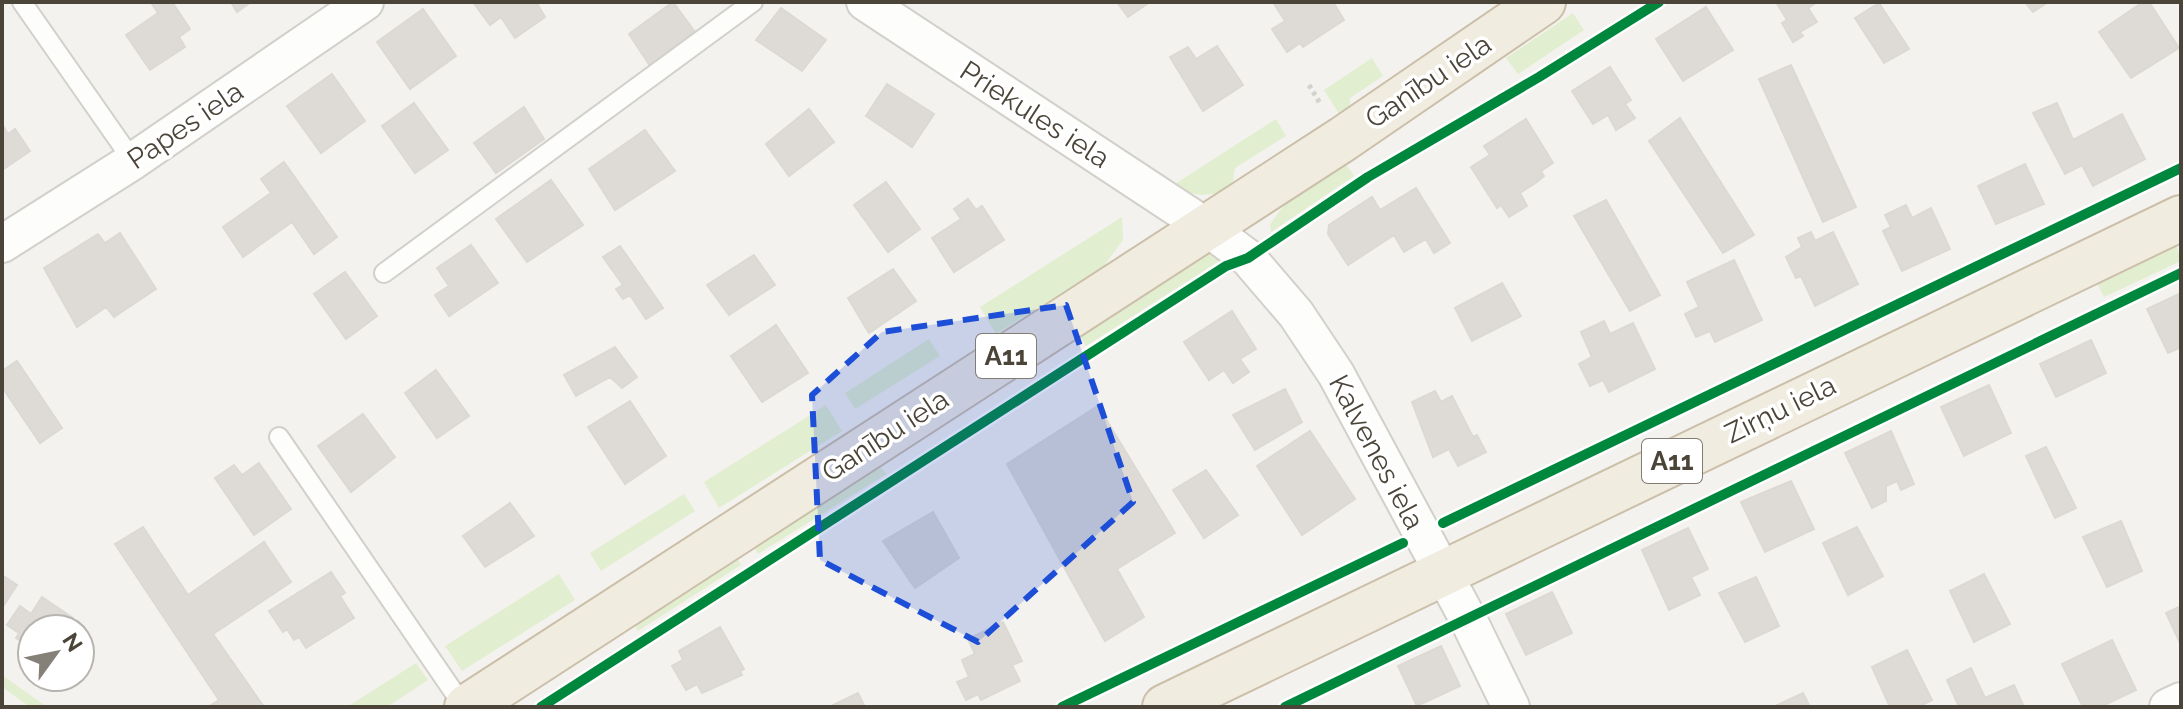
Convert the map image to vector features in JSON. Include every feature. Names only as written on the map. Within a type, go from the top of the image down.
[{"type":"highway","name":"Ganību iela","points":[[465,707],[1343,139],[1543,2]]},
{"type":"highway","name":"Zirņu iela","points":[[1165,707],[2181,218]]},
{"type":"street","name":"Papes iela","points":[[2,244],[133,161],[365,2]]},
{"type":"street","name":"Priekules iela","points":[[865,2],[1205,226]]},
{"type":"street","name":"Kalvenes iela","points":[[1205,226],[1248,258],[1296,314],[1336,374],[1511,707]]},
{"type":"street","points":[[2168,707],[2181,701]]},
{"type":"lane","points":[[22,2],[133,161]]},
{"type":"lane","points":[[384,273],[753,2]]},
{"type":"lane","points":[[279,437],[465,707]]},
{"type":"path","points":[[1309,85],[1323,107]]},
{"type":"highlighted area","points":[[1066,305],[1133,502],[978,642],[820,560],[812,395],[882,332]]},
{"type":"green space","points":[[1573,13],[1584,30],[1518,74],[1506,58]]},
{"type":"green space","points":[[1372,58],[1383,76],[1350,98],[1350,107],[1339,114],[1324,90]]},
{"type":"green space","points":[[1276,119],[1286,136],[1235,168],[1232,188],[1202,195],[1188,192],[1175,184]]},
{"type":"green space","points":[[1343,160],[1354,176],[1271,232],[1270,224],[1291,196]]},
{"type":"green space","points":[[1122,217],[1123,240],[1103,267],[996,334],[980,307]]},
{"type":"green space","points":[[2174,238],[2181,261],[2104,297],[2095,279]]},
{"type":"green space","points":[[1206,248],[1221,260],[1086,346],[1077,332]]},
{"type":"green space","points":[[929,339],[940,356],[855,409],[845,393]]},
{"type":"green space","points":[[826,405],[842,431],[719,508],[704,482]]},
{"type":"green space","points":[[875,459],[886,474],[758,554],[750,541]]},
{"type":"green space","points":[[684,494],[695,511],[601,571],[590,553]]},
{"type":"green space","points":[[734,553],[741,565],[638,631],[635,625]]},
{"type":"green space","points":[[559,574],[575,600],[462,671],[445,646]]},
{"type":"green space","points":[[416,663],[428,680],[387,707],[347,707]]},
{"type":"green space","points":[[2,675],[16,685],[16,693],[27,693],[47,707],[30,707],[2,687]]},
{"type":"building","points":[[172,2],[190,29],[179,37],[185,47],[150,70],[126,35],[158,13],[152,4]]},
{"type":"building","points":[[231,2],[251,2],[237,12]]},
{"type":"building","points":[[473,2],[536,2],[545,17],[515,38],[501,17],[490,25]]},
{"type":"building","points":[[673,2],[698,36],[650,66],[629,34]]},
{"type":"building","points":[[1117,2],[1150,2],[1128,17]]},
{"type":"building","points":[[1273,2],[1333,2],[1344,20],[1303,47],[1300,43],[1287,52],[1272,29],[1285,21]]},
{"type":"building","points":[[1776,2],[1817,2],[1808,8],[1817,22],[1800,32],[1803,36],[1793,42],[1782,23],[1787,20]]},
{"type":"building","points":[[2025,2],[2048,2],[2033,12]]},
{"type":"building","points":[[2143,2],[2149,2],[2179,48],[2131,78],[2099,32]]},
{"type":"building","points":[[1879,3],[1909,49],[1884,63],[1855,18]]},
{"type":"building","points":[[1706,7],[1733,50],[1683,81],[1656,39]]},
{"type":"building","points":[[781,8],[826,40],[802,71],[756,40]]},
{"type":"building","points":[[423,9],[456,56],[410,89],[377,42]]},
{"type":"building","points":[[1217,46],[1243,85],[1203,111],[1170,57],[1188,47],[1196,59]]},
{"type":"building","points":[[1791,65],[1856,207],[1823,222],[1759,79]]},
{"type":"building","points":[[1610,67],[1631,100],[1625,104],[1635,118],[1616,130],[1608,115],[1593,124],[1572,91]]},
{"type":"building","points":[[332,74],[365,121],[321,153],[287,106]]},
{"type":"building","points":[[887,84],[934,114],[912,147],[866,116]]},
{"type":"building","points":[[414,103],[448,150],[415,173],[382,126]]},
{"type":"building","points":[[2057,103],[2073,140],[2122,114],[2145,159],[2093,186],[2082,165],[2065,174],[2033,113]]},
{"type":"building","points":[[524,107],[544,139],[496,173],[474,143]]},
{"type":"building","points":[[809,109],[834,142],[789,176],[766,144]]},
{"type":"building","points":[[1680,118],[1754,235],[1723,253],[1649,141]]},
{"type":"building","points":[[1526,119],[1553,163],[1541,171],[1544,176],[1520,193],[1527,206],[1509,217],[1501,205],[1497,208],[1471,167],[1490,155],[1484,146]]},
{"type":"building","points":[[2,124],[8,134],[15,129],[30,151],[2,170]]},
{"type":"building","points":[[645,130],[675,171],[615,210],[589,169]]},
{"type":"building","points":[[284,162],[337,237],[314,254],[292,222],[243,257],[223,227],[271,193],[261,179]]},
{"type":"building","points":[[2025,164],[2044,204],[1996,224],[1978,186]]},
{"type":"building","points":[[551,180],[583,225],[527,262],[496,219]]},
{"type":"building","points":[[886,182],[920,229],[888,252],[854,205]]},
{"type":"building","points":[[1416,188],[1450,243],[1434,253],[1426,239],[1404,252],[1394,235],[1348,265],[1328,234],[1329,225],[1372,197],[1380,210]]},
{"type":"building","points":[[968,199],[976,210],[982,206],[1004,240],[954,272],[932,238],[961,219],[954,209]]},
{"type":"building","points":[[1606,200],[1660,295],[1630,311],[1574,216]]},
{"type":"building","points":[[1906,205],[1912,218],[1931,208],[1950,249],[1902,271],[1883,231],[1891,227],[1885,215]]},
{"type":"building","points":[[1811,232],[1815,241],[1833,232],[1858,284],[1815,306],[1801,276],[1796,278],[1786,257],[1802,247],[1798,238]]},
{"type":"building","points":[[120,233],[156,289],[114,317],[106,307],[77,327],[44,268],[98,234],[105,243]]},
{"type":"building","points":[[471,245],[498,283],[449,316],[435,295],[449,286],[437,268]]},
{"type":"building","points":[[620,246],[663,308],[646,319],[630,295],[623,299],[616,289],[623,285],[603,257]]},
{"type":"building","points":[[754,255],[775,285],[729,315],[707,285]]},
{"type":"building","points":[[1734,260],[1762,320],[1715,342],[1710,331],[1696,337],[1685,314],[1699,307],[1687,282]]},
{"type":"building","points":[[893,269],[916,301],[869,333],[848,298]]},
{"type":"building","points":[[345,272],[377,316],[346,339],[314,294]]},
{"type":"building","points":[[1502,283],[1521,316],[1472,341],[1455,308]]},
{"type":"building","points":[[2181,293],[2181,347],[2168,353],[2147,309]]},
{"type":"building","points":[[1232,311],[1256,349],[1240,359],[1249,372],[1233,383],[1224,370],[1209,380],[1184,342]]},
{"type":"building","points":[[1604,321],[1610,334],[1633,323],[1655,369],[1609,392],[1603,380],[1590,386],[1579,364],[1592,357],[1581,332]]},
{"type":"building","points":[[776,325],[808,373],[762,402],[731,356]]},
{"type":"building","points":[[2091,340],[2106,373],[2056,397],[2040,364]]},
{"type":"building","points":[[615,347],[637,377],[622,388],[610,377],[576,396],[564,375]]},
{"type":"building","points":[[17,361],[62,428],[40,443],[2,387],[2,371]]},
{"type":"building","points":[[436,370],[469,416],[437,438],[405,393]]},
{"type":"building","points":[[1989,385],[2011,433],[1964,456],[1941,407]]},
{"type":"building","points":[[1285,389],[1302,422],[1255,450],[1233,415]]},
{"type":"building","points":[[1435,391],[1441,402],[1452,396],[1473,437],[1477,435],[1486,452],[1458,466],[1449,449],[1433,457],[1412,402]]},
{"type":"building","points":[[630,401],[666,456],[625,484],[588,427]]},
{"type":"building","points":[[1098,406],[1175,533],[1117,569],[1144,617],[1105,641],[1007,464]]},
{"type":"building","points":[[363,414],[395,457],[351,492],[318,446]]},
{"type":"building","points":[[1310,431],[1355,499],[1302,535],[1257,466]]},
{"type":"building","points":[[1891,431],[1914,484],[1901,490],[1897,481],[1886,486],[1886,501],[1872,508],[1845,453]]},
{"type":"building","points":[[2046,447],[2076,508],[2055,518],[2026,456]]},
{"type":"building","points":[[259,463],[291,509],[254,535],[215,478],[234,465],[242,475]]},
{"type":"building","points":[[1206,470],[1238,515],[1204,538],[1173,490]]},
{"type":"building","points":[[1791,481],[1814,529],[1765,552],[1741,502]]},
{"type":"building","points":[[510,503],[534,536],[485,567],[463,536]]},
{"type":"building","points":[[933,512],[959,558],[915,588],[883,541]]},
{"type":"building","points":[[2121,521],[2142,571],[2107,587],[2083,537]]},
{"type":"building","points":[[143,527],[188,595],[264,542],[291,582],[213,634],[264,707],[208,707],[219,700],[115,544]]},
{"type":"building","points":[[1857,527],[1883,576],[1848,595],[1823,543]]},
{"type":"building","points":[[1688,528],[1708,569],[1691,577],[1700,595],[1669,610],[1642,550]]},
{"type":"building","points":[[331,572],[345,593],[340,596],[354,618],[306,648],[299,637],[294,640],[287,629],[283,632],[269,611]]},
{"type":"building","points":[[1984,574],[2010,624],[1974,642],[1950,591]]},
{"type":"building","points":[[2,575],[17,585],[2,608]]},
{"type":"building","points":[[1756,577],[1779,626],[1745,642],[1719,593]]},
{"type":"building","points":[[1552,592],[1572,633],[1526,655],[1506,614]]},
{"type":"building","points":[[42,597],[66,613],[32,613]]},
{"type":"building","points":[[20,606],[30,613],[16,613],[16,631],[7,625]]},
{"type":"building","points":[[2181,606],[2181,645],[2166,613]]},
{"type":"building","points":[[1003,622],[1022,661],[1012,665],[1020,681],[981,700],[978,694],[966,700],[957,682],[969,677],[962,660],[975,654],[968,639]]},
{"type":"building","points":[[720,627],[744,669],[740,671],[742,675],[702,693],[697,684],[686,690],[672,666],[683,660],[679,651]]},
{"type":"building","points":[[2112,640],[2136,690],[2100,707],[2083,707],[2062,664]]},
{"type":"building","points":[[1441,646],[1460,686],[1417,706],[1398,666]]},
{"type":"building","points":[[1907,650],[1932,700],[1918,707],[1890,707],[1872,667]]},
{"type":"building","points":[[1971,668],[1985,698],[2014,685],[2024,707],[1959,707],[1947,680]]},
{"type":"building","points":[[858,693],[865,707],[829,707]]},
{"type":"building","points":[[1803,693],[1810,707],[1773,707]]},
{"type":"cycle path","points":[[541,707],[1226,266],[1248,258],[1368,177],[1539,77],[1659,2]]},
{"type":"cycle path","points":[[1443,523],[2181,168]]},
{"type":"cycle path","points":[[1285,707],[2181,273]]},
{"type":"cycle path","points":[[1062,707],[1403,543]]}]
